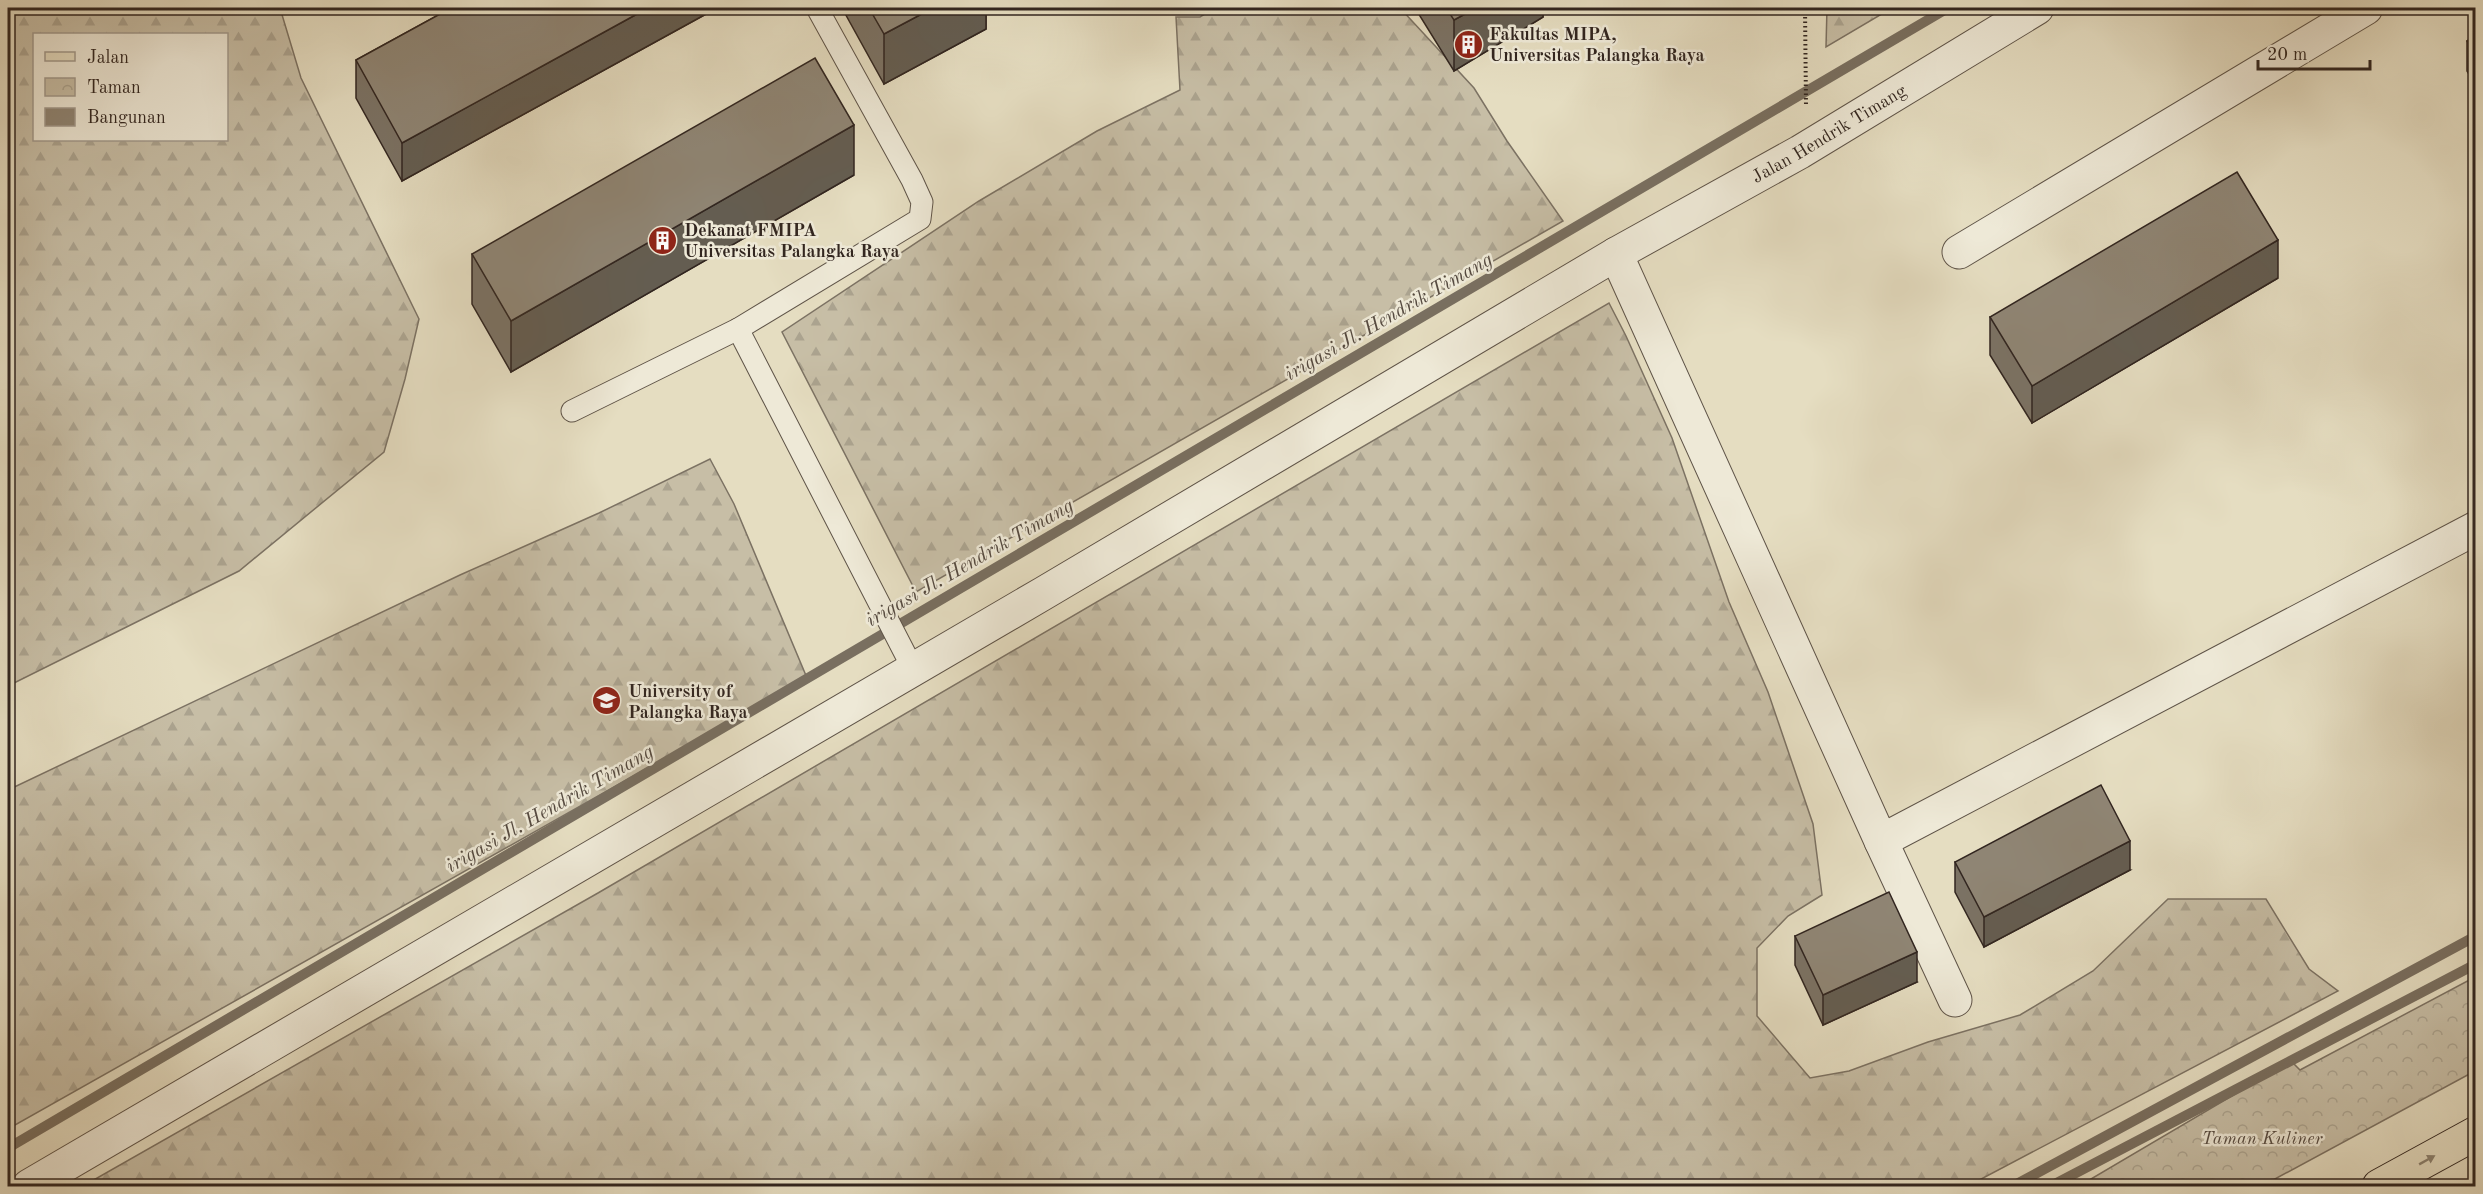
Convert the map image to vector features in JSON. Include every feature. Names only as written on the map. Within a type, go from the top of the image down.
[{"type":"main road","points":[[2379,1186],[2475,1133]]},
{"type":"street","name":"Jalan Hendrik Timang","points":[[29,1186],[906,656],[1800,152],[2037,8]]},
{"type":"street","points":[[1959,252],[2351,11]]},
{"type":"street","points":[[1616,254],[1955,1000]]},
{"type":"street","points":[[1881,841],[2475,528]]},
{"type":"lane","points":[[572,411],[738,329],[920,219],[922,202],[912,180],[817,8]]},
{"type":"lane","points":[[738,329],[906,656]]},
{"type":"path","points":[[1805,8],[1806,111]]},
{"type":"green space","points":[[8,8],[280,8],[301,78],[419,319],[384,452],[239,571],[8,686]]},
{"type":"green space","points":[[1215,8],[1400,8],[1474,88],[1507,141],[1563,221],[916,592],[782,332],[979,201],[1097,131],[1180,90],[1176,17],[1200,17]]},
{"type":"green space","points":[[1827,8],[1892,8],[1826,47]]},
{"type":"green space","points":[[1609,303],[1672,438],[1729,602],[1768,692],[1813,824],[1822,895],[1788,916],[1757,948],[1757,1016],[1810,1078],[1849,1071],[1928,1042],[2020,1015],[2093,971],[2168,899],[2266,899],[2309,969],[2338,991],[1968,1186],[83,1186],[598,893]]},
{"type":"green space","points":[[710,459],[734,504],[807,678],[8,1129],[8,790]]},
{"type":"green space","name":"Taman Kuliner","points":[[2475,977],[2475,1071],[2262,1186],[2079,1186],[2291,1061],[2300,1070]]},
{"type":"building","points":[[451,8],[648,8],[402,143],[356,60]]},
{"type":"building","points":[[869,8],[933,8],[884,34]]},
{"type":"building","points":[[1446,8],[1476,8],[1454,20]]},
{"type":"building","points":[[2475,36],[2475,54],[2467,41]]},
{"type":"building","points":[[815,58],[854,125],[511,321],[472,254]]},
{"type":"building","points":[[2237,172],[2278,240],[2032,386],[1990,317]]},
{"type":"building","points":[[2101,785],[2130,841],[1984,917],[1955,862]]},
{"type":"building","points":[[1889,892],[1917,952],[1823,995],[1795,936]]},
{"type":"waterway","name":"irigasi Jl. Hendrik Timang","points":[[8,1148],[1948,8]]},
{"type":"waterway","points":[[2013,1186],[2476,936]]},
{"type":"waterway","points":[[2051,1186],[2476,964]]},
{"type":"place","name":"Fakultas MIPA, Universitas Palangka Raya","points":[[1468,44]]},
{"type":"place","name":"Dekanat FMIPA Universitas Palangka Raya","points":[[663,240]]},
{"type":"place","name":"University of Palangka Raya","points":[[607,701]]}]
